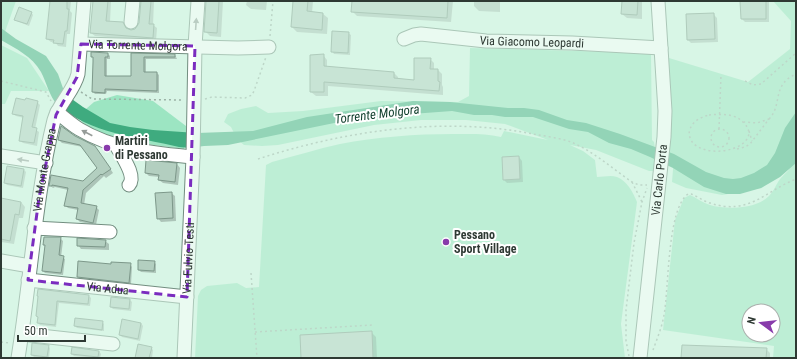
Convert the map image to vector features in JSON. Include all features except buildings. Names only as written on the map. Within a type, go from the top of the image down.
[{"type":"street","name":"Via Monte Grappa","points":[[18,358],[34,228],[46,163],[54,120],[57,112],[72,88],[79,70],[84,1]]},
{"type":"street","points":[[131,22],[133,1]]},
{"type":"street","name":"Via Fulvio Testi","points":[[184,358],[193,154],[193,120],[199,97],[195,46],[198,1]]},
{"type":"street","name":"Via Carlo Porta","points":[[646,355],[665,111],[658,1]]},
{"type":"street","name":"Via Giacomo Leopardi","points":[[404,39],[420,34],[486,41],[572,43],[661,48]]},
{"type":"street","name":"Via Torrente Molgora","points":[[81,44],[238,48],[269,47]]},
{"type":"street","points":[[57,112],[80,130],[116,145],[139,151],[193,154]]},
{"type":"street","points":[[116,145],[132,175],[132,181],[129,185]]},
{"type":"street","points":[[1,156],[46,163]]},
{"type":"street","points":[[34,228],[110,232]]},
{"type":"street","points":[[1,261],[30,266]]},
{"type":"street","name":"Via Adua","points":[[28,280],[186,297]]},
{"type":"street","name":"Via Monte Grappa","points":[[15,358],[21,339]]},
{"type":"street","points":[[21,339],[113,344]]},
{"type":"path","points":[[72,88],[92,99],[186,100],[186,95],[199,97],[245,98],[252,94],[269,47],[273,1]]},
{"type":"path","points":[[745,81],[752,85],[761,84],[796,53]]},
{"type":"path","points":[[752,141],[751,135],[742,122],[733,116],[719,115],[700,118],[692,126],[689,133],[692,141],[699,148],[705,150],[718,151],[746,147],[752,141],[773,113],[778,93],[782,85],[796,74]]},
{"type":"path","points":[[719,129],[721,75]]},
{"type":"path","points":[[1,81],[46,92],[57,112]]},
{"type":"path","points":[[742,122],[757,123],[769,119]]},
{"type":"path","points":[[258,159],[323,140],[369,133],[437,126],[505,128],[570,142],[591,153],[632,182],[642,186],[649,185],[642,202],[634,243],[626,310],[626,341],[629,358]]},
{"type":"path","points":[[719,129],[726,132],[729,139],[725,146],[718,147],[713,143],[711,138],[714,132],[719,129]]},
{"type":"path","points":[[734,149],[746,140],[748,130]]},
{"type":"path","points":[[646,355],[660,331],[664,315],[674,219],[683,198],[688,194],[715,205],[736,206],[759,200],[796,179]]},
{"type":"path","points":[[632,182],[642,202]]},
{"type":"path","points":[[251,274],[257,358]]},
{"type":"path","points":[[255,332],[372,325]]},
{"type":"path","points":[[626,327],[631,328]]},
{"type":"highlighted area","points":[[81,44],[195,46],[187,297],[28,280],[39,198],[56,115],[77,77]]},
{"type":"shaded area","points":[[1,1],[16,1],[1,43]]},
{"type":"shaded area","points":[[773,1],[796,1],[796,358],[773,358],[774,346],[753,343],[781,343],[781,303],[741,303],[741,341],[663,330],[675,220],[684,198],[690,195],[707,204],[725,208],[757,204],[769,196],[790,168],[792,153],[762,188],[722,195],[686,188],[672,182],[674,157],[670,154],[669,58],[748,82],[790,49],[791,21]]},
{"type":"shaded area","points":[[1,45],[27,58],[49,91],[11,91],[5,104],[1,104]]},
{"type":"shaded area","name":"Pessano Sport Village","points":[[470,48],[651,53],[652,140],[654,142],[657,160],[654,171],[649,171],[596,150],[570,145],[583,151],[595,160],[597,177],[615,176],[624,181],[632,191],[637,202],[621,324],[625,358],[195,358],[198,296],[201,290],[207,286],[237,283],[246,288],[259,287],[266,165],[314,150],[340,144],[396,136],[470,134],[501,137],[504,131],[548,140],[505,124],[466,120],[421,120],[374,125],[278,145],[244,145],[237,139],[231,127],[224,122],[228,114],[241,109],[256,106],[268,113],[303,111],[381,101],[458,102],[469,96]]},
{"type":"shaded area","points":[[117,95],[153,101],[186,126],[187,130],[184,149],[118,140],[84,125],[78,116],[94,102]]},
{"type":"water","name":"Torrente Molgora","points":[[1,28],[16,39],[46,56],[58,74],[64,91],[69,97],[110,123],[130,127],[197,133],[253,131],[307,117],[413,101],[450,102],[508,108],[524,108],[539,110],[567,120],[586,123],[620,134],[674,154],[706,172],[724,178],[733,179],[741,178],[754,173],[767,165],[775,153],[785,128],[796,112],[796,163],[780,177],[761,188],[740,194],[726,194],[704,187],[673,168],[650,157],[631,149],[609,143],[588,132],[569,129],[533,117],[474,115],[452,111],[344,121],[228,145],[189,148],[179,147],[115,133],[84,122],[70,114],[57,104],[50,94],[37,66],[23,53],[1,40]]},
{"type":"place","name":"Martiri di Pessano","points":[[107,148]]},
{"type":"place","name":"Pessano Sport Village","points":[[446,242]]}]
